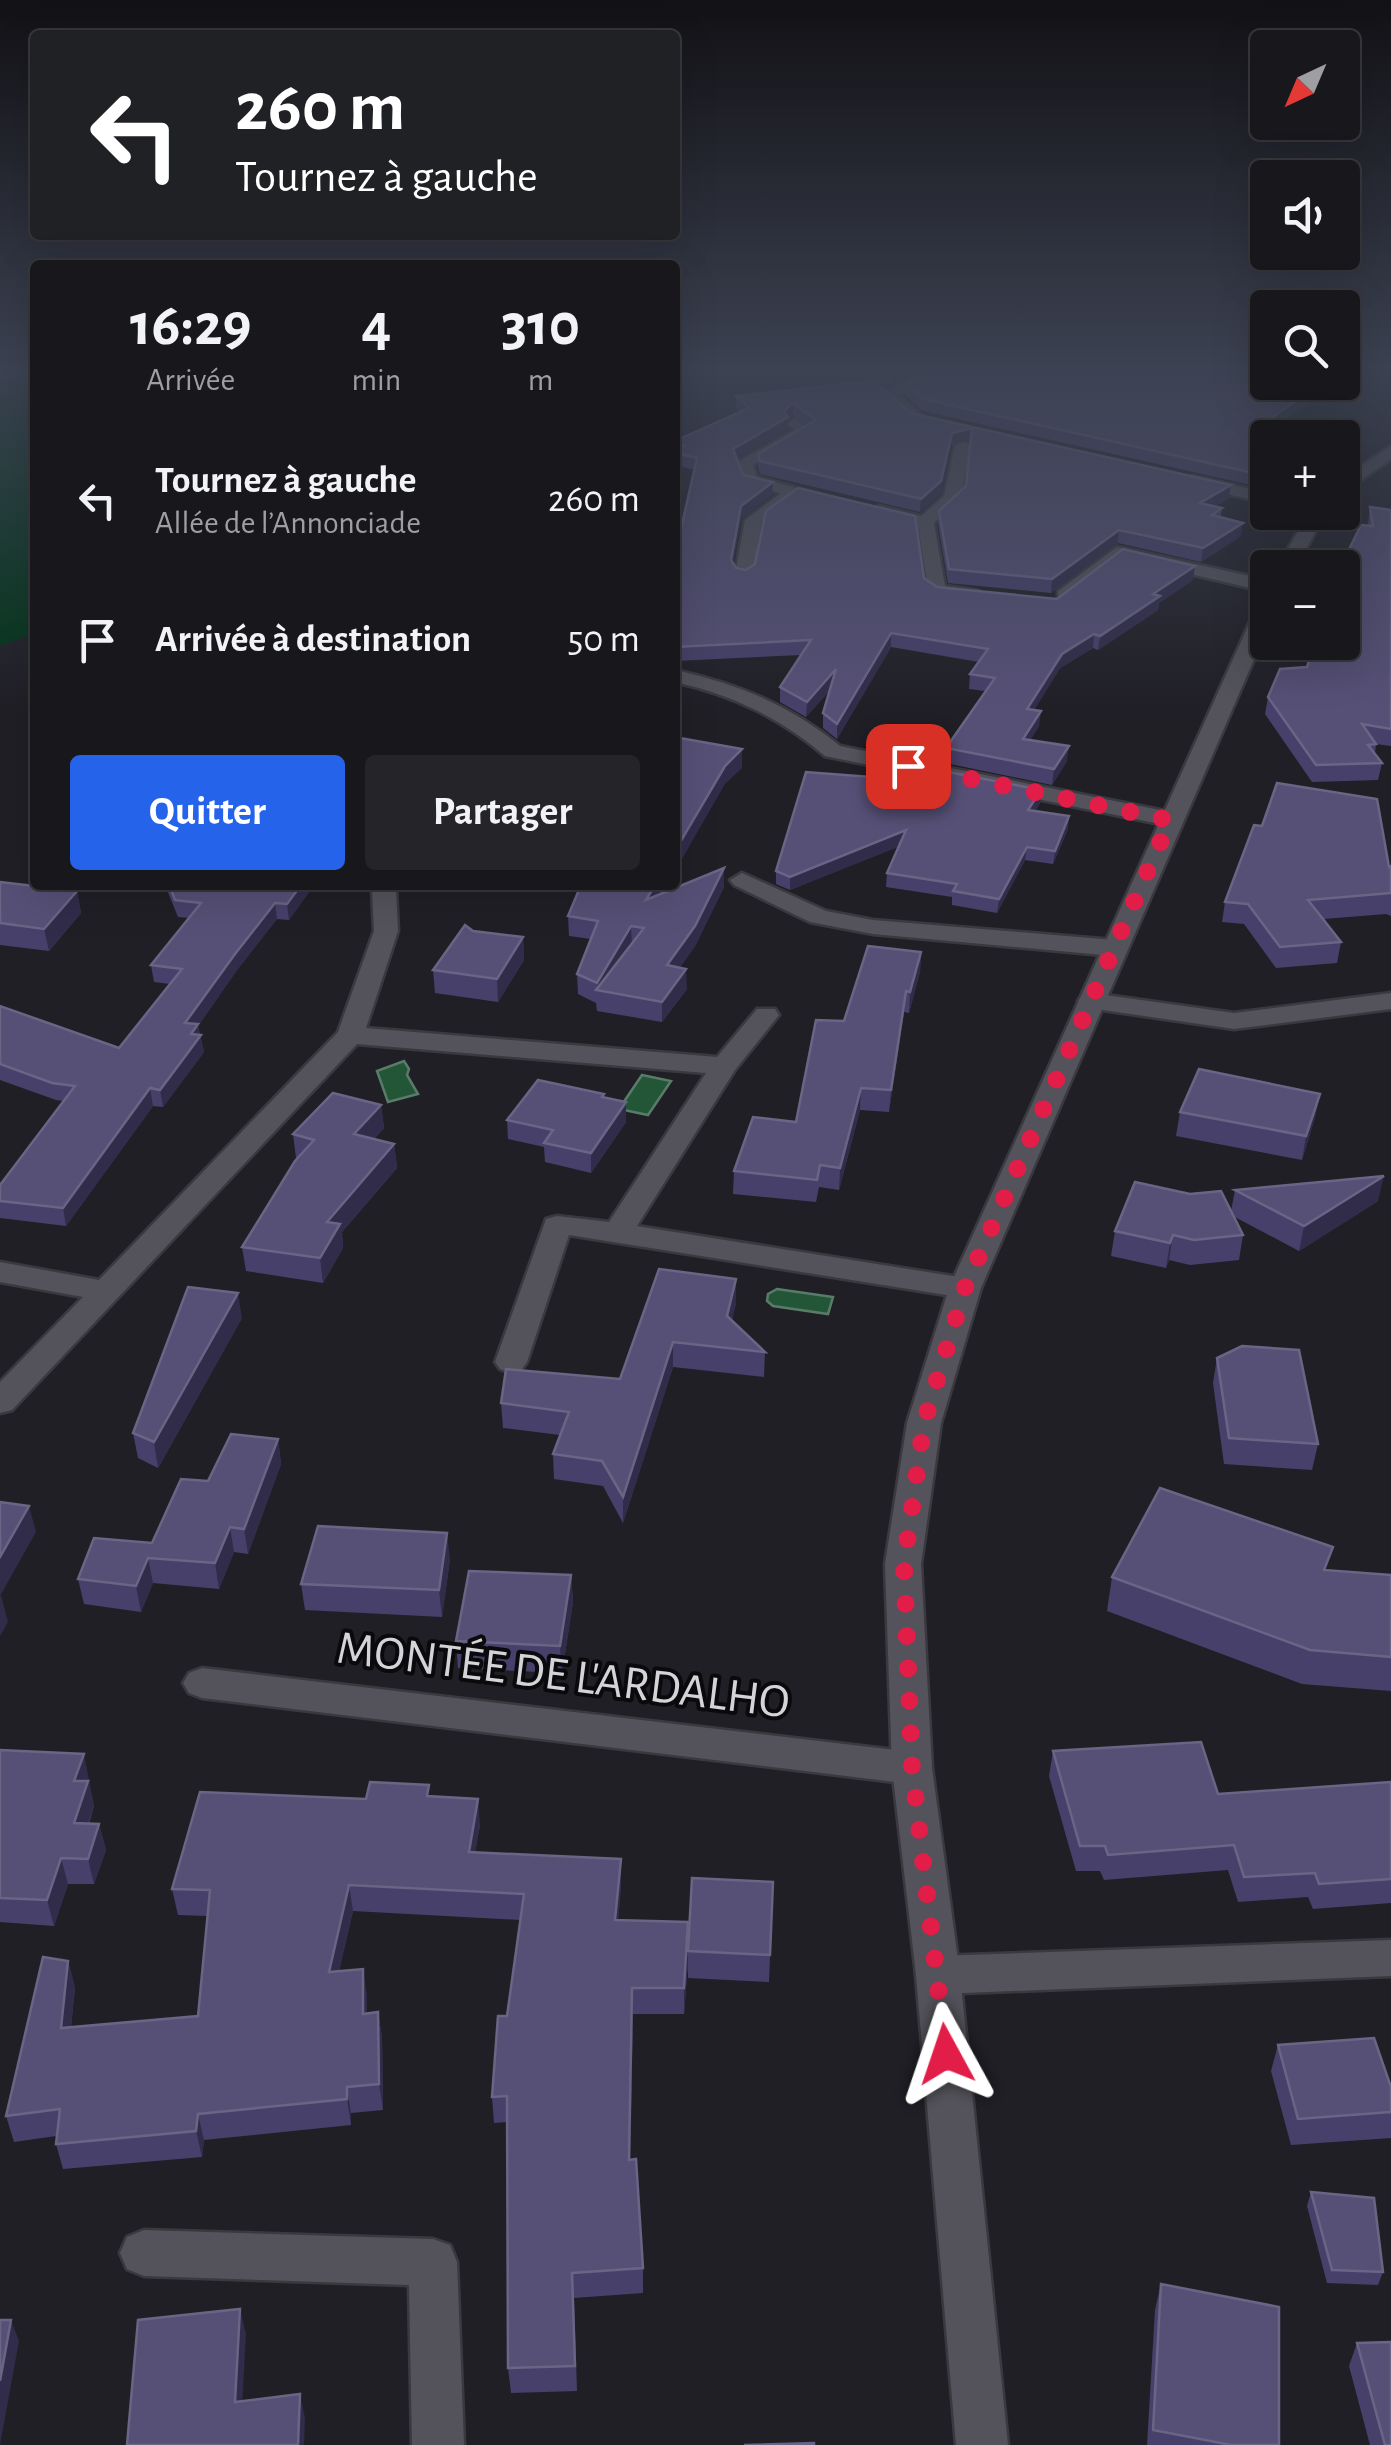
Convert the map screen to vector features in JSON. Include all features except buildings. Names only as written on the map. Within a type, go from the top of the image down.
[{"type":"street","points":[[762,483],[925,522]]},
{"type":"street","points":[[925,522],[952,498],[956,483]]},
{"type":"street","points":[[1205,483],[1250,494]]},
{"type":"street","points":[[744,574],[754,520],[794,491]]},
{"type":"street","points":[[925,522],[936,591],[987,596]]},
{"type":"street","points":[[1039,601],[1056,603],[1117,552],[1250,582]]},
{"type":"street","points":[[982,2445],[938,1976],[912,1768],[904,1564],[924,1423],[965,1288],[1250,644]]},
{"type":"street","points":[[680,677],[725,686],[796,718],[833,751],[1170,820]]},
{"type":"street","points":[[742,880],[819,917],[873,928],[1114,948]]},
{"type":"street","points":[[0,1402],[350,1036],[386,931],[384,890]]},
{"type":"street","points":[[1090,1001],[1234,1021],[1391,1001]]},
{"type":"street","points":[[618,1232],[724,1066],[766,1015]]},
{"type":"street","points":[[350,1036],[724,1066]]},
{"type":"street","points":[[511,1362],[557,1225],[965,1288]]},
{"type":"street","points":[[0,1272],[106,1291]]},
{"type":"street","name":"MONTÉE DE L'ARDALHO","points":[[202,1683],[912,1768]]},
{"type":"street","points":[[938,1976],[1391,1958]]},
{"type":"street","points":[[144,2253],[434,2262],[438,2445]]},
{"type":"shaded area","points":[[0,483],[30,483],[30,635],[0,646]]},
{"type":"shaded area","points":[[404,1061],[418,1094],[388,1102],[377,1071]]},
{"type":"shaded area","points":[[642,1075],[671,1081],[648,1115],[619,1109]]},
{"type":"shaded area","points":[[777,1289],[833,1297],[828,1314],[773,1306],[767,1301],[768,1294]]},
{"type":"route","points":[[908,766],[1170,820],[965,1288],[924,1423],[904,1564],[912,1768],[946,2054]]}]
